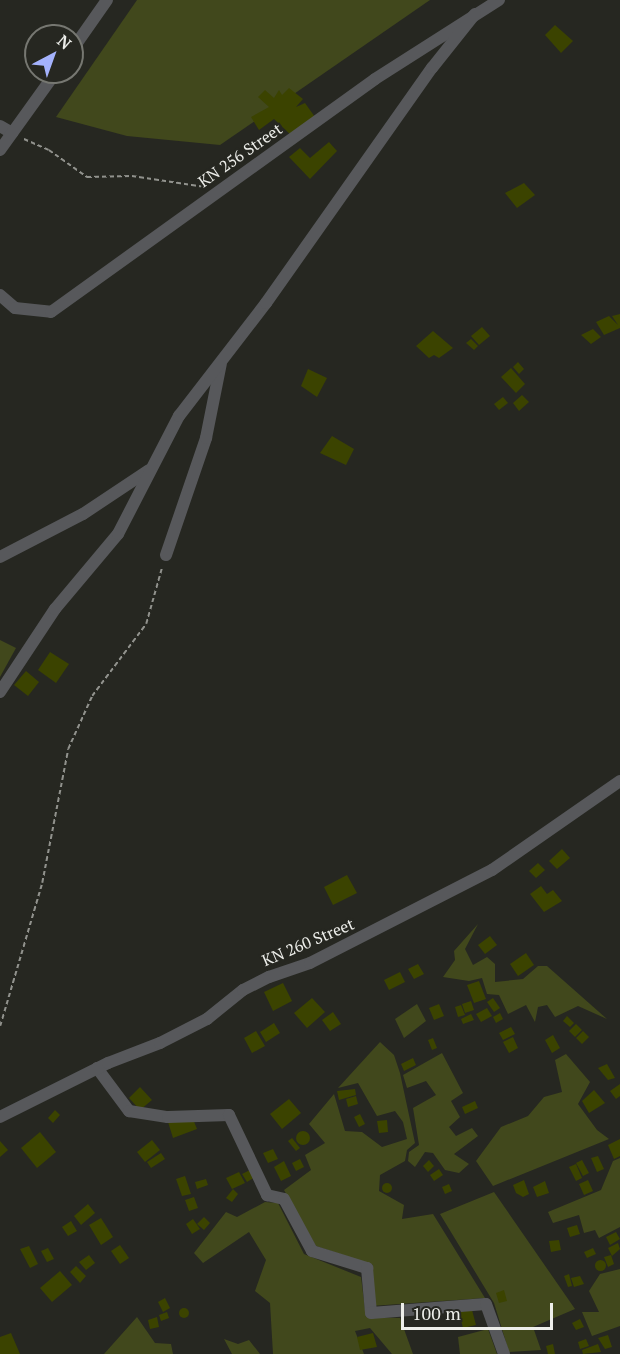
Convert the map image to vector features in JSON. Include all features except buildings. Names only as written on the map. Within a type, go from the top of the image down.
[{"type":"street","points":[[84,33],[107,0]]},
{"type":"street","name":"KN 256 Street","points":[[0,295],[15,308],[33,313],[51,312],[224,186],[475,14],[499,0]]},
{"type":"street","points":[[0,692],[55,609],[118,534],[179,416],[475,14]]},
{"type":"street","points":[[0,150],[47,84]]},
{"type":"street","points":[[0,126],[12,134]]},
{"type":"street","points":[[166,555],[206,438],[221,360]]},
{"type":"street","points":[[0,557],[83,514],[151,468]]},
{"type":"street","name":"KN 260 Street","points":[[0,1117],[97,1068],[160,1043],[207,1019],[243,990],[269,976],[310,963],[492,870],[620,781]]},
{"type":"street","points":[[97,1068],[129,1111],[168,1117],[229,1115],[267,1194],[284,1199],[312,1251],[367,1268],[371,1313],[486,1304],[504,1354]]},
{"type":"path","points":[[12,134],[49,150],[71,169],[87,177],[132,176],[224,186]]},
{"type":"path","points":[[0,1026],[42,883],[68,748],[92,696],[146,624],[166,555]]},
{"type":"green space","points":[[137,0],[430,0],[220,145],[127,136],[56,117],[79,84],[84,84],[84,77]]},
{"type":"green space","points":[[0,640],[16,648],[0,677]]},
{"type":"green space","points":[[478,924],[465,949],[473,965],[487,957],[495,964],[495,982],[523,979],[538,966],[547,966],[607,1019],[578,1006],[555,1017],[547,1005],[538,1007],[535,1022],[526,1005],[508,1014],[499,995],[487,994],[482,978],[469,981],[443,977],[455,960],[454,951]]},
{"type":"green space","points":[[417,1004],[426,1021],[404,1038],[395,1019]]},
{"type":"green space","points":[[380,1042],[394,1055],[415,1143],[407,1150],[405,1161],[380,1175],[379,1191],[404,1205],[402,1219],[433,1214],[485,1298],[371,1306],[373,1265],[316,1246],[284,1190],[311,1170],[305,1155],[325,1143],[309,1124],[334,1094],[345,1131],[362,1132],[382,1147],[407,1139],[403,1122],[395,1111],[377,1116],[358,1083],[338,1088]]},
{"type":"green space","points":[[442,1053],[463,1093],[451,1101],[460,1117],[449,1127],[456,1136],[472,1128],[478,1136],[454,1154],[469,1164],[459,1173],[445,1170],[433,1153],[425,1152],[415,1167],[408,1161],[409,1152],[419,1145],[413,1108],[436,1095],[426,1081],[407,1088],[403,1075]]},
{"type":"green space","points":[[566,1054],[590,1082],[578,1104],[597,1130],[609,1139],[493,1186],[476,1161],[501,1127],[528,1116],[544,1097],[562,1092],[555,1060]]},
{"type":"green space","points":[[620,1158],[620,1227],[599,1238],[595,1230],[584,1233],[579,1215],[553,1223],[548,1212],[601,1190],[613,1161]]},
{"type":"green space","points":[[494,1192],[575,1309],[533,1327],[541,1350],[509,1352],[494,1303],[440,1214]]},
{"type":"green space","points":[[265,1202],[278,1203],[304,1254],[361,1277],[366,1317],[400,1318],[413,1354],[392,1354],[370,1328],[355,1331],[364,1354],[273,1354],[270,1303],[255,1291],[266,1260],[249,1232],[203,1263],[194,1253],[226,1212],[237,1217]]},
{"type":"green space","points":[[620,1269],[620,1326],[592,1336],[582,1312],[599,1312],[589,1291],[600,1274]]},
{"type":"green space","points":[[137,1317],[155,1343],[171,1344],[173,1354],[104,1354]]},
{"type":"green space","points":[[488,1329],[497,1354],[460,1354],[458,1337]]},
{"type":"green space","points":[[224,1339],[238,1344],[249,1340],[260,1354],[232,1354]]}]
